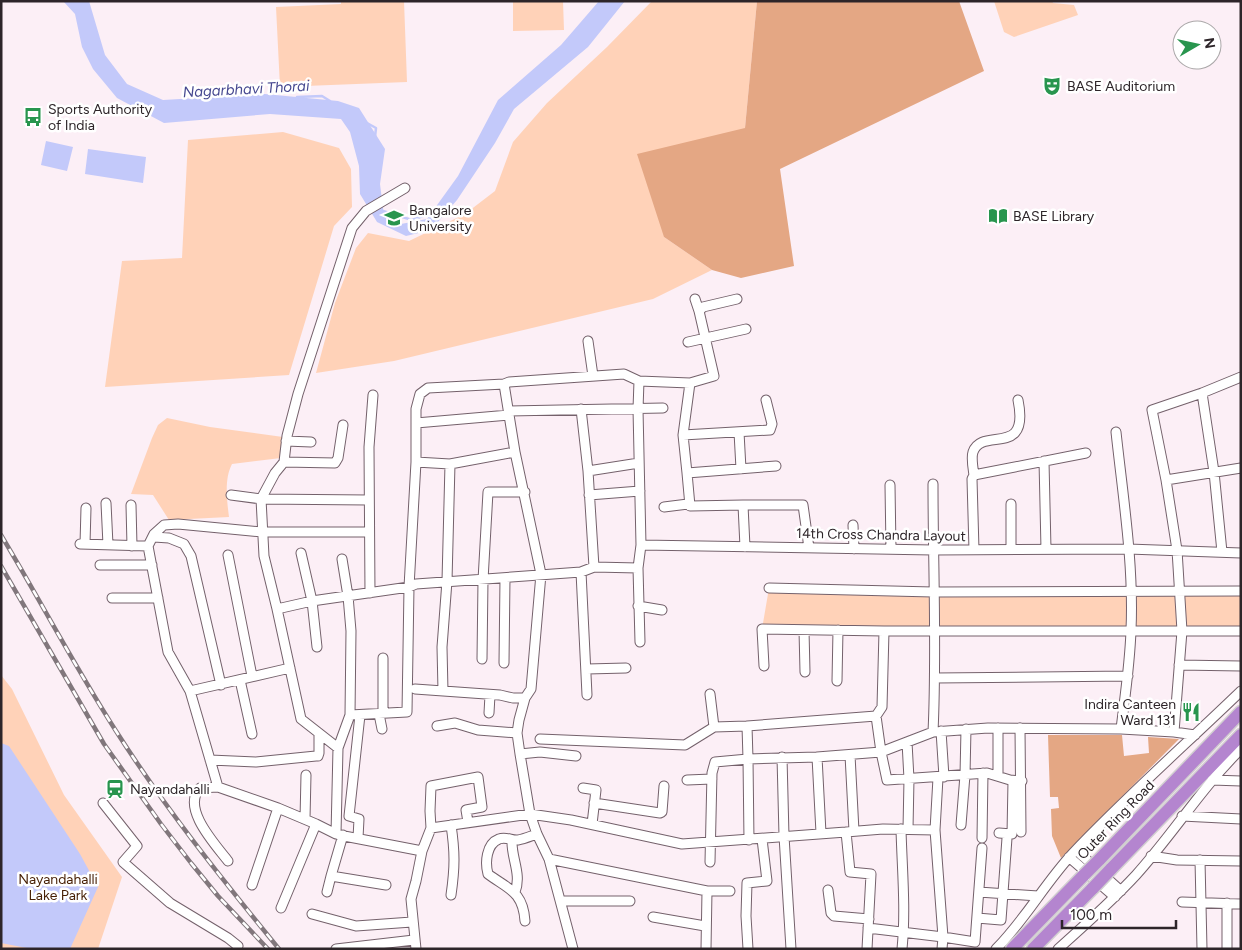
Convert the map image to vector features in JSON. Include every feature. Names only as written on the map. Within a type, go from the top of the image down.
[{"type":"highway","name":"Outer Ring Road","points":[[1012,949],[1241,712]]},
{"type":"highway","points":[[1033,949],[1241,735]]},
{"type":"street","points":[[338,748],[300,719],[264,556],[261,499],[284,462],[286,441],[298,394],[352,228],[366,211],[405,188]]},
{"type":"street","points":[[350,715],[408,712],[409,587],[416,462],[417,401],[420,394],[428,388],[624,374],[639,381],[690,382],[714,376],[706,337],[695,299]]},
{"type":"street","points":[[699,311],[703,307],[736,299]]},
{"type":"street","points":[[688,342],[746,329]]},
{"type":"street","points":[[588,341],[593,376]]},
{"type":"street","points":[[1174,732],[1182,630],[1177,550],[1152,410],[1241,377]]},
{"type":"street","points":[[639,381],[641,545],[638,568],[638,606],[640,642]]},
{"type":"street","points":[[688,504],[683,435],[690,382]]},
{"type":"street","points":[[504,384],[515,452],[542,574],[531,689],[525,698],[517,733],[530,814],[537,834],[550,860],[573,949]]},
{"type":"street","points":[[1202,393],[1214,472],[1222,552]]},
{"type":"street","points":[[370,593],[368,447],[372,395]]},
{"type":"street","points":[[683,435],[770,430],[772,424],[766,400]]},
{"type":"street","points":[[974,550],[973,456],[976,447],[982,442],[1006,439],[1017,430],[1021,414],[1018,400]]},
{"type":"street","points":[[416,423],[509,413],[581,409],[663,408]]},
{"type":"street","points":[[581,409],[588,471],[594,566]]},
{"type":"street","points":[[284,462],[335,463],[338,458],[343,425]]},
{"type":"street","points":[[739,432],[741,469]]},
{"type":"street","points":[[1116,432],[1128,549],[1132,630],[1121,729]]},
{"type":"street","points":[[286,441],[311,442]]},
{"type":"street","points":[[416,462],[450,464],[515,452]]},
{"type":"street","points":[[974,475],[1086,453]]},
{"type":"street","points":[[1044,461],[1046,549]]},
{"type":"street","points":[[588,471],[639,463]]},
{"type":"street","points":[[443,690],[442,647],[447,581],[450,464]]},
{"type":"street","points":[[686,473],[776,466]]},
{"type":"street","points":[[1166,480],[1241,468]]},
{"type":"street","points":[[933,484],[933,631],[941,778],[935,830],[943,937],[942,949]]},
{"type":"street","points":[[890,485],[891,549]]},
{"type":"street","points":[[589,495],[640,491]]},
{"type":"street","points":[[482,659],[483,580],[488,492],[525,492]]},
{"type":"street","points":[[231,496],[261,499],[368,500]]},
{"type":"street","points":[[106,503],[108,544]]},
{"type":"street","points":[[664,507],[688,504],[690,506],[804,505],[809,548]]},
{"type":"street","points":[[1011,550],[1012,504]]},
{"type":"street","points":[[131,505],[132,546]]},
{"type":"street","points":[[744,505],[745,547]]},
{"type":"street","points":[[86,508],[83,544],[148,546]]},
{"type":"street","points":[[218,787],[190,691],[168,652],[148,546],[154,534],[164,525],[178,524],[262,532],[369,532]]},
{"type":"street","points":[[853,525],[854,549]]},
{"type":"street","points":[[154,537],[169,538],[184,544],[190,556],[221,685]]},
{"type":"street","name":"14th Cross Chandra Layout","points":[[641,545],[933,550],[1128,549],[1241,553]]},
{"type":"street","points":[[301,552],[312,602],[317,647]]},
{"type":"street","points":[[228,555],[252,676]]},
{"type":"street","points":[[327,892],[339,835],[338,748],[350,715],[351,631],[342,559]]},
{"type":"street","points":[[100,565],[152,565]]},
{"type":"street","points":[[277,609],[409,587],[416,584],[581,572],[594,566],[638,568]]},
{"type":"street","points":[[581,572],[587,695]]},
{"type":"street","points":[[504,662],[506,578]]},
{"type":"street","points":[[769,588],[933,592],[1241,591]]},
{"type":"street","points":[[848,590],[848,599]]},
{"type":"street","points":[[112,598],[158,598]]},
{"type":"street","points":[[638,606],[662,610]]},
{"type":"street","points":[[764,666],[762,629],[1241,631]]},
{"type":"street","points":[[804,630],[805,672]]},
{"type":"street","points":[[837,681],[838,630]]},
{"type":"street","points":[[884,631],[882,708],[876,716],[887,780],[941,778],[990,773],[1017,781]]},
{"type":"street","points":[[382,728],[384,658]]},
{"type":"street","points":[[1179,665],[1241,666]]},
{"type":"street","points":[[190,691],[290,668]]},
{"type":"street","points":[[587,669],[626,668]]},
{"type":"street","points":[[935,678],[1128,676]]},
{"type":"street","points":[[240,680],[252,734]]},
{"type":"street","points":[[415,689],[525,698]]},
{"type":"street","points":[[996,949],[1014,930],[1038,896],[1073,854],[1241,691]]},
{"type":"street","points":[[710,694],[714,727]]},
{"type":"street","points":[[488,713],[490,695]]},
{"type":"street","points":[[358,838],[359,818],[349,816],[360,715]]},
{"type":"street","points":[[540,739],[685,745],[702,732],[714,727],[876,716]]},
{"type":"street","points":[[437,726],[455,723],[478,730],[517,733]]},
{"type":"street","points":[[747,726],[749,840]]},
{"type":"street","points":[[998,728],[998,776]]},
{"type":"street","points":[[977,918],[1001,920],[1003,836],[1012,834],[1020,728]]},
{"type":"street","points":[[710,862],[712,779],[715,762],[881,752],[937,732],[966,729],[1121,729],[1195,735]]},
{"type":"street","points":[[961,825],[966,729]]},
{"type":"street","points":[[210,760],[256,762],[318,756],[319,734]]},
{"type":"street","points":[[902,949],[905,885],[902,866],[909,779],[907,742]]},
{"type":"street","points":[[1058,949],[1118,894],[1212,780],[1241,748]]},
{"type":"street","points":[[520,754],[540,752],[576,756]]},
{"type":"street","points":[[850,755],[850,872],[871,874],[867,949]]},
{"type":"street","points":[[782,757],[784,836],[791,949]]},
{"type":"street","points":[[817,757],[821,833]]},
{"type":"street","points":[[982,838],[983,773]]},
{"type":"street","points":[[305,819],[306,775]]},
{"type":"street","points":[[336,949],[415,945],[411,899],[422,851],[431,828],[431,786],[478,777],[482,807],[466,810],[468,822]]},
{"type":"street","points":[[687,780],[712,779]]},
{"type":"street","points":[[1212,780],[1241,781]]},
{"type":"street","points":[[1017,781],[1021,832]]},
{"type":"street","points":[[594,803],[660,813],[662,812],[664,786]]},
{"type":"street","points":[[228,860],[202,827],[196,812],[195,793],[200,788],[218,787],[278,808],[339,835],[422,851]]},
{"type":"street","points":[[583,788],[596,790],[592,824]]},
{"type":"street","points":[[104,803],[137,846],[123,862],[170,903],[228,938],[238,946],[237,949]]},
{"type":"street","points":[[252,885],[278,808]]},
{"type":"street","points":[[431,828],[530,814],[592,824],[682,844],[821,833],[905,829],[935,830]]},
{"type":"street","points":[[1182,816],[1241,819]]},
{"type":"street","points":[[281,908],[316,824]]},
{"type":"street","points":[[451,825],[455,853],[451,895]]},
{"type":"street","points":[[524,920],[522,905],[515,892],[488,874],[486,857],[493,843],[498,839],[508,838],[516,841],[537,834]]},
{"type":"street","points":[[748,949],[747,883],[767,881],[762,839]]},
{"type":"street","points":[[512,840],[519,879],[515,892]]},
{"type":"street","points":[[828,890],[831,913],[834,916],[904,932],[943,937],[975,945],[982,848]]},
{"type":"street","points":[[1073,854],[1118,894]]},
{"type":"street","points":[[1151,856],[1178,860],[1241,861]]},
{"type":"street","points":[[550,860],[707,891],[730,891]]},
{"type":"street","points":[[1200,860],[1202,949]]},
{"type":"street","points":[[331,876],[386,884]]},
{"type":"street","points":[[706,949],[707,891]]},
{"type":"street","points":[[980,892],[1038,896]]},
{"type":"street","points":[[561,901],[630,901]]},
{"type":"street","points":[[1182,902],[1241,904]]},
{"type":"street","points":[[1226,903],[1227,949]]},
{"type":"street","points":[[312,914],[356,926],[412,922]]},
{"type":"street","points":[[653,917],[706,926]]},
{"type":"green space","points":[[341,1],[404,1],[407,82],[280,87],[276,7],[341,4]]},
{"type":"green space","points":[[513,1],[563,1],[564,30],[513,31]]},
{"type":"green space","points":[[652,1],[757,1],[745,128],[664,237],[712,270],[653,299],[394,361],[316,373],[335,303],[356,248],[368,233],[409,241],[465,214],[495,191],[513,142],[547,103],[607,47]]},
{"type":"green space","points":[[994,1],[1052,1],[1053,3],[1074,5],[1078,15],[1014,37],[1004,32]]},
{"type":"green space","points":[[283,132],[339,148],[351,169],[352,207],[334,226],[289,375],[105,387],[122,261],[182,258],[188,140]]},
{"type":"green space","points":[[167,418],[210,427],[283,437],[281,458],[232,464],[227,483],[229,517],[169,520],[153,495],[131,494],[158,425]]},
{"type":"green space","points":[[769,588],[1241,591],[1241,631],[762,629]]},
{"type":"green space","name":"Nayandahalli Lake Park","points":[[1,675],[12,689],[64,795],[122,877],[98,949],[1,949]]},
{"type":"shaded area","points":[[757,1],[959,1],[984,71],[780,169],[794,266],[741,278],[712,270],[664,237],[637,154],[745,128]]},
{"type":"shaded area","points":[[1048,735],[1122,735],[1124,756],[1149,753],[1148,737],[1179,739],[1061,858],[1052,836],[1051,809],[1059,808],[1058,797],[1050,797]]},
{"type":"water","name":"Nagarbhavi Thorai","points":[[63,1],[89,1],[105,55],[127,84],[163,100],[265,94],[338,101],[359,108],[385,149],[380,184],[384,216],[401,224],[427,219],[458,176],[498,100],[561,45],[599,1],[625,1],[588,47],[514,109],[495,143],[457,200],[431,230],[406,236],[377,222],[360,194],[359,166],[350,132],[341,119],[270,114],[164,123],[117,98],[93,69],[82,47],[75,14]]},
{"type":"water","points":[[46,141],[73,147],[67,171],[41,165]]},
{"type":"water","points":[[88,149],[146,157],[143,183],[85,174]]},
{"type":"water","name":"Nayandahalli Lake Park","points":[[1,743],[9,746],[80,854],[98,887],[70,949],[32,949],[1,943]]},
{"type":"waterway","name":"Nagarbhavi Thorai","points":[[297,97],[322,96],[330,101]]},
{"type":"waterway","name":"Nagarbhavi Thorai","points":[[367,123],[376,128],[375,137]]},
{"type":"waterway","name":"Nagarbhavi Thorai","points":[[383,211],[412,220],[434,212]]},
{"type":"railway","points":[[1,535],[86,683],[135,760],[194,843],[279,949]]},
{"type":"railway","points":[[1,566],[104,744],[191,863],[218,896],[268,949]]},
{"type":"place","name":"BASE Auditorium","points":[[1052,86]]},
{"type":"place","name":"Sports Authority of India","points":[[33,117]]},
{"type":"place","name":"BASE Library","points":[[998,216]]},
{"type":"place","name":"Bangalore University","points":[[394,218]]},
{"type":"place","name":"Indira Canteen Ward 131","points":[[1191,712]]},
{"type":"place","name":"Nayandahalli","points":[[115,789]]}]
